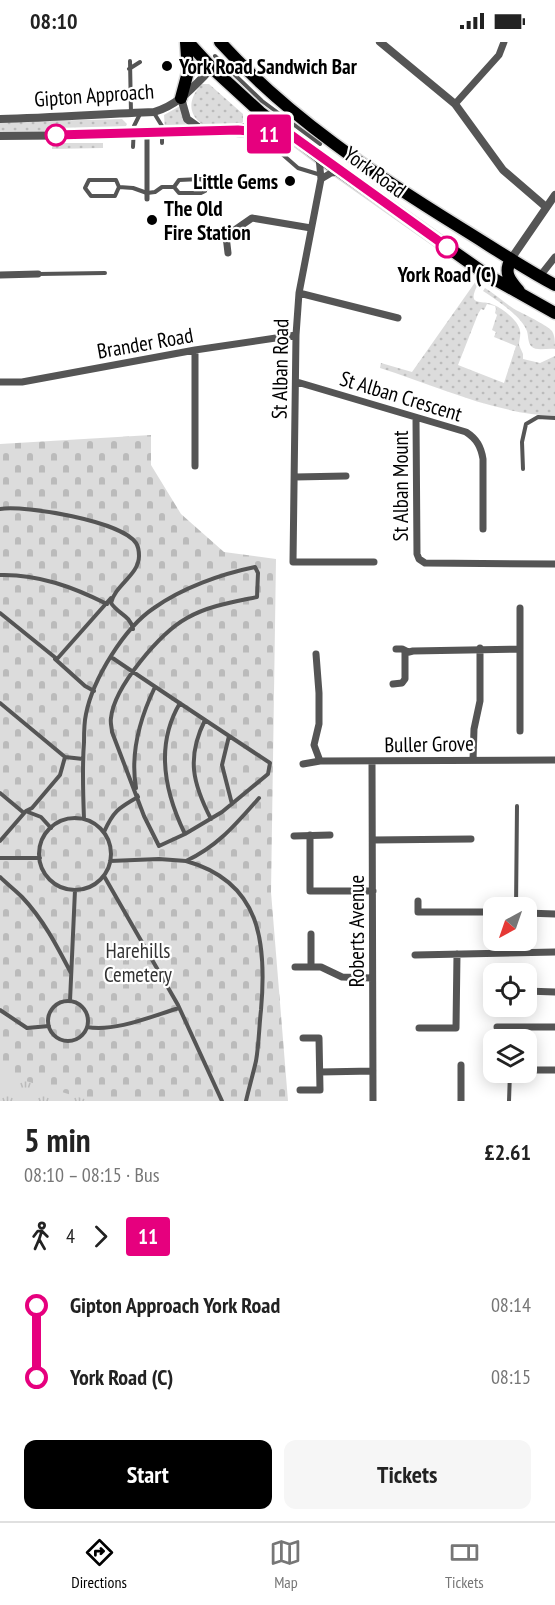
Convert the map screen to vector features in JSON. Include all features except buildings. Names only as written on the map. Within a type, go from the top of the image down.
[{"type":"highway","name":"York Road","points":[[187,42],[216,63],[261,106],[284,132],[319,150],[342,172],[487,275],[555,313]]},
{"type":"highway","points":[[181,98],[188,72],[187,42]]},
{"type":"highway","name":"York Road","points":[[220,42],[310,125],[364,165],[550,283]]},
{"type":"highway","points":[[216,63],[236,59]]},
{"type":"highway","points":[[260,81],[261,106]]},
{"type":"highway","points":[[238,130],[284,132]]},
{"type":"highway","points":[[511,259],[506,267],[507,277],[522,295]]},
{"type":"street","points":[[380,42],[455,104],[503,170],[546,207]]},
{"type":"street","points":[[455,104],[499,55],[504,42]]},
{"type":"street","name":"Gipton Approach","points":[[0,119],[68,118],[162,110],[181,98],[216,63]]},
{"type":"street","points":[[181,98],[187,119],[206,132]]},
{"type":"street","points":[[238,130],[250,125],[261,106]]},
{"type":"street","name":"Gipton Approach","points":[[0,136],[238,130]]},
{"type":"street","points":[[147,133],[147,196]]},
{"type":"street","name":"St Alban Road","points":[[319,150],[322,177],[299,293],[296,335],[293,562],[374,562]]},
{"type":"street","points":[[322,177],[342,172]]},
{"type":"street","points":[[511,259],[555,195]]},
{"type":"street","points":[[228,253],[226,236],[252,218],[311,228]]},
{"type":"street","points":[[550,283],[555,256]]},
{"type":"street","points":[[0,275],[38,274]]},
{"type":"street","points":[[299,293],[398,318]]},
{"type":"street","name":"Brander Road","points":[[0,382],[22,382],[195,350],[296,335]]},
{"type":"street","points":[[195,350],[195,466]]},
{"type":"street","name":"St Alban Crescent","points":[[297,382],[466,432],[478,443],[483,459],[483,529]]},
{"type":"street","name":"St Alban Mount","points":[[416,418],[417,554],[419,560],[425,563],[555,564]]},
{"type":"street","points":[[295,477],[346,476]]},
{"type":"street","points":[[520,608],[520,731]]},
{"type":"street","points":[[396,649],[408,652],[480,648],[520,649]]},
{"type":"street","points":[[473,760],[474,729],[480,701],[480,648]]},
{"type":"street","points":[[393,684],[402,683],[405,679],[405,653],[408,652]]},
{"type":"street","points":[[316,654],[319,724],[314,745],[321,761]]},
{"type":"street","name":"Buller Grove","points":[[303,764],[321,761],[555,760]]},
{"type":"street","name":"Roberts Avenue","points":[[372,761],[373,1101]]},
{"type":"street","points":[[294,836],[330,834]]},
{"type":"street","points":[[310,835],[310,891],[373,891]]},
{"type":"street","points":[[373,840],[471,839]]},
{"type":"street","points":[[418,901],[418,912],[483,912]]},
{"type":"street","points":[[537,913],[555,914]]},
{"type":"street","points":[[310,934],[311,967]]},
{"type":"street","points":[[415,955],[555,952]]},
{"type":"street","points":[[420,1028],[456,1028],[457,954]]},
{"type":"street","points":[[295,967],[321,967],[342,978],[372,978]]},
{"type":"street","points":[[537,991],[555,992]]},
{"type":"street","points":[[497,1027],[555,1027]]},
{"type":"street","points":[[300,1090],[320,1090],[319,1038],[303,1038]]},
{"type":"street","points":[[461,1065],[461,1101]]},
{"type":"street","points":[[537,1070],[555,1070]]},
{"type":"street","points":[[320,1072],[373,1071]]},
{"type":"lane","points":[[130,61],[131,113]]},
{"type":"lane","points":[[129,69],[140,62]]},
{"type":"lane","points":[[261,106],[319,150]]},
{"type":"lane","points":[[154,112],[162,126],[162,143]]},
{"type":"lane","points":[[133,147],[134,126],[141,113]]},
{"type":"lane","points":[[284,132],[282,154],[298,168],[322,177]]},
{"type":"lane","points":[[201,179],[207,185],[201,193],[179,193],[174,187],[179,180],[201,179]]},
{"type":"lane","points":[[88,180],[116,180],[119,187],[115,196],[91,196],[85,188],[88,180]]},
{"type":"lane","points":[[119,187],[133,188],[147,196],[162,187],[174,187]]},
{"type":"lane","points":[[38,274],[105,273]]},
{"type":"lane","points":[[523,469],[522,441],[526,424],[538,417],[555,418]]},
{"type":"lane","points":[[0,508],[31,509],[89,520],[129,537],[136,543],[140,559],[137,566],[60,658],[53,658]]},
{"type":"lane","points":[[84,819],[83,759],[86,714],[99,675],[122,639],[153,608],[187,590],[255,567],[258,573],[257,597],[206,609],[186,619],[149,649],[133,672],[119,694],[111,718],[112,732],[159,846],[185,834],[232,804],[268,774],[270,763],[180,704],[155,687],[133,672],[111,657]]},
{"type":"lane","points":[[0,575],[39,578],[69,587],[113,607],[130,620],[133,629]]},
{"type":"lane","points":[[113,607],[111,599],[115,592]]},
{"type":"lane","points":[[0,613],[85,686],[94,691]]},
{"type":"lane","points":[[138,797],[135,773],[138,731],[145,707],[155,687]]},
{"type":"lane","points":[[0,703],[65,757],[83,759]]},
{"type":"lane","points":[[180,704],[171,721],[164,761],[167,785],[185,834]]},
{"type":"lane","points":[[205,720],[195,744],[194,772],[200,797],[211,819]]},
{"type":"lane","points":[[229,736],[222,765],[232,804]]},
{"type":"lane","points":[[0,842],[60,775],[65,757]]},
{"type":"lane","points":[[0,793],[25,812],[41,817],[51,828]]},
{"type":"lane","points":[[104,832],[112,814],[138,797]]},
{"type":"lane","points":[[186,861],[201,854],[220,840],[259,798]]},
{"type":"lane","points":[[516,897],[517,806]]},
{"type":"lane","points":[[84,819],[104,832],[110,843],[110,861],[104,876],[95,885],[75,890],[59,886],[50,879],[43,869],[40,858],[41,842],[51,828],[65,820],[84,819]]},
{"type":"lane","points":[[0,858],[40,858]]},
{"type":"lane","points":[[110,861],[159,859],[186,861],[202,866],[239,892],[255,922],[262,942],[264,976],[256,1060],[246,1101]]},
{"type":"lane","points":[[104,876],[153,958],[222,1101]]},
{"type":"lane","points":[[0,877],[21,896],[36,914],[53,938],[71,973]]},
{"type":"lane","points":[[70,1001],[75,890]]},
{"type":"lane","points":[[62,1001],[70,1001],[81,1005],[88,1016],[87,1027],[83,1035],[71,1041],[58,1038],[49,1026],[48,1015],[51,1009],[62,1001]]},
{"type":"lane","points":[[87,1027],[106,1029],[117,1027],[179,1008]]},
{"type":"lane","points":[[0,1010],[27,1028],[49,1026]]},
{"type":"lane","points":[[509,1101],[510,1083]]},
{"type":"green space","points":[[202,84],[209,84],[243,114],[243,122],[233,128],[222,130],[201,123],[194,116],[191,107],[194,96]]},
{"type":"green space","points":[[180,106],[183,117],[195,129],[165,129],[164,115]]},
{"type":"green space","points":[[122,119],[127,124],[122,130],[0,133],[0,122]]},
{"type":"green space","points":[[52,143],[103,143],[103,148],[52,149]]},
{"type":"green space","points":[[476,281],[478,284],[474,300],[489,303],[498,307],[517,323],[523,359],[540,363],[555,356],[555,416],[488,405],[380,368],[381,363],[412,372]],"holes":[[[487,304],[495,306],[497,315],[492,330],[496,332],[494,337],[516,346],[504,383],[458,365],[481,309],[484,310]]]},
{"type":"green space","points":[[485,288],[511,307],[550,329],[554,335],[555,349],[532,347],[523,324],[507,308],[483,291]]},
{"type":"green space","name":"Harehills Cemetery","points":[[151,435],[151,465],[181,514],[224,552],[276,559],[271,892],[288,1101],[87,1101],[0,1074],[0,444]]},
{"type":"green space","points":[[0,1073],[91,1101],[0,1101]]},
{"type":"bus line","name":"11","points":[[56,135],[201,133],[238,130],[291,135],[447,247]]},
{"type":"place","name":"York Road Sandwich Bar","points":[[167,66]]},
{"type":"place","name":"Little Gems","points":[[290,181]]},
{"type":"place","name":"The Old Fire Station","points":[[152,220]]},
{"type":"place","name":"York Road (C)","points":[[447,247]]}]
